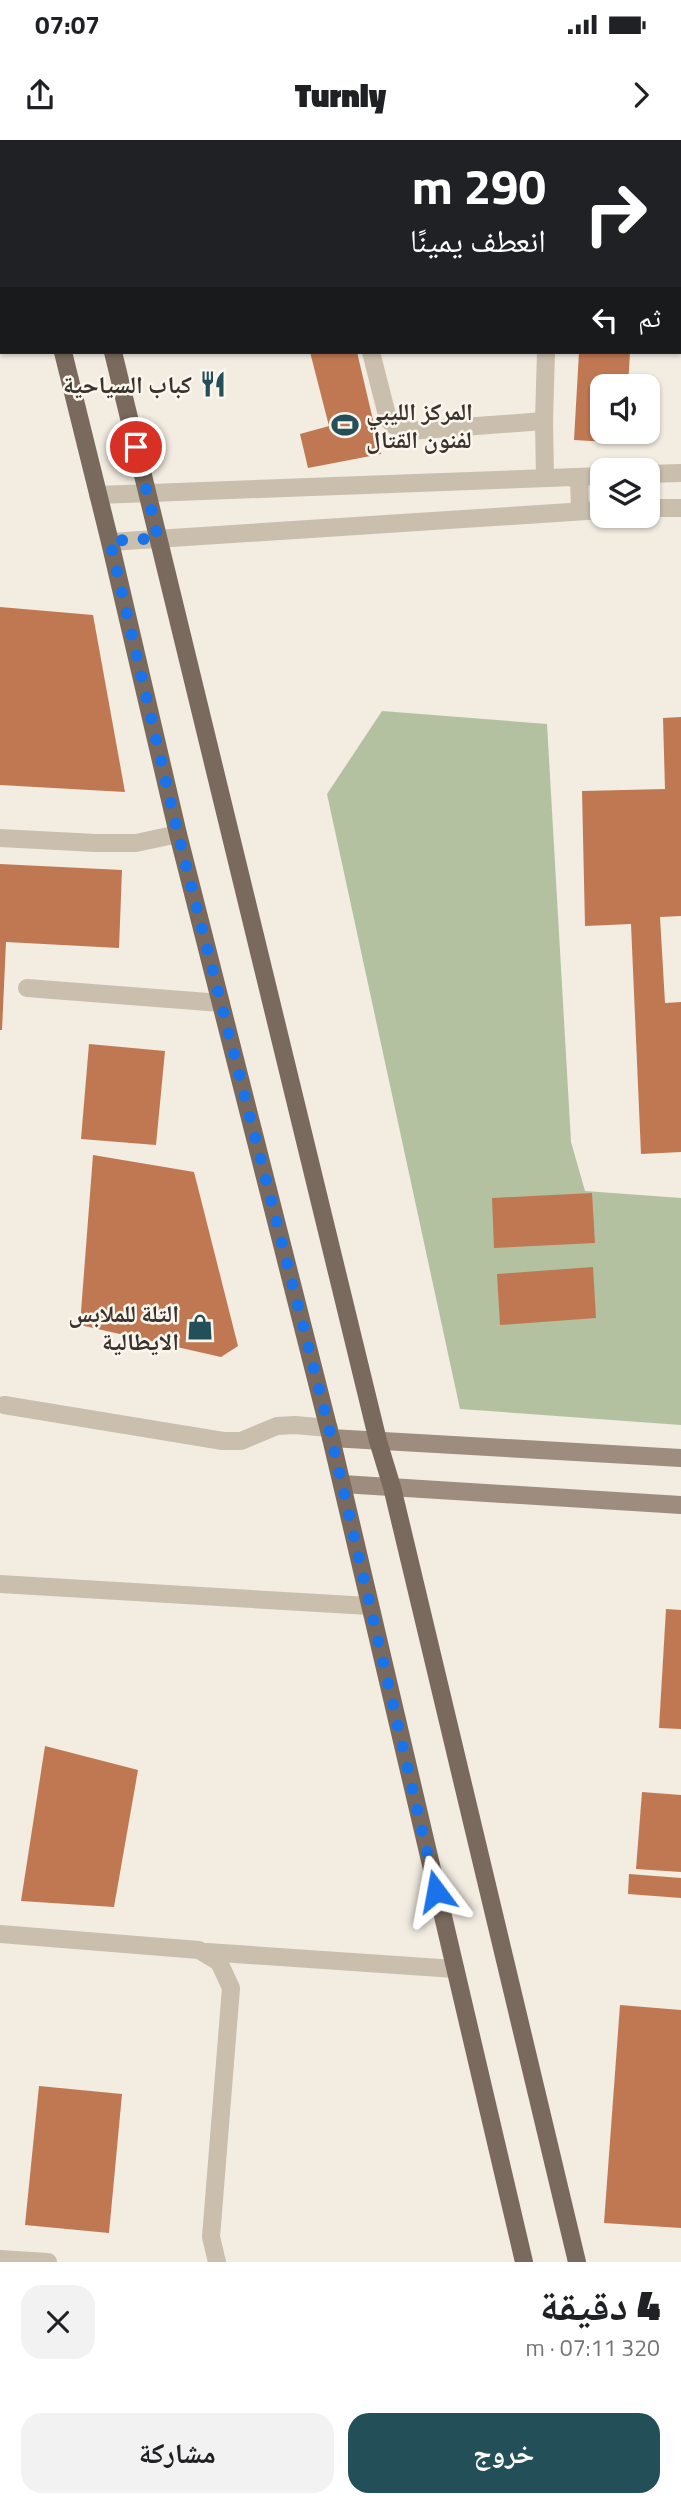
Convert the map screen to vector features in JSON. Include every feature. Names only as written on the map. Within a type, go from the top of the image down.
[{"type":"main road","points":[[63,354],[178,834],[330,1433],[524,2262]]},
{"type":"main road","points":[[113,354],[378,1441],[392,1487],[577,2262]]},
{"type":"street","points":[[372,354],[388,419],[400,428],[409,431],[544,421]]},
{"type":"street","points":[[545,354],[545,478]]},
{"type":"street","points":[[660,474],[681,473]]},
{"type":"street","points":[[579,477],[580,510]]},
{"type":"street","points":[[98,495],[590,477]]},
{"type":"street","points":[[660,508],[681,508]]},
{"type":"street","points":[[110,541],[590,510]]},
{"type":"street","points":[[0,838],[95,844],[136,843],[178,834]]},
{"type":"street","points":[[27,988],[221,1003]]},
{"type":"street","points":[[4,1405],[223,1441],[241,1441],[277,1426],[295,1425],[378,1441],[681,1458]]},
{"type":"street","points":[[342,1485],[681,1505]]},
{"type":"street","points":[[0,1584],[369,1606]]},
{"type":"street","points":[[0,1934],[200,1950],[219,1962],[231,1988],[211,2237],[217,2262]]},
{"type":"street","points":[[203,1952],[455,1969]]},
{"type":"street","points":[[0,2259],[48,2262]]},
{"type":"green space","points":[[382,711],[547,724],[571,1142],[585,1191],[681,1198],[681,1425],[460,1409],[327,794]]},
{"type":"building","points":[[311,354],[357,354],[381,454],[308,468],[300,434],[329,426]]},
{"type":"building","points":[[579,354],[630,354],[629,374],[590,374],[590,441],[574,440]]},
{"type":"building","points":[[0,607],[93,615],[125,792],[0,785]]},
{"type":"building","points":[[681,717],[681,916],[660,917],[665,1003],[681,1002],[681,1152],[641,1154],[631,924],[585,926],[582,791],[665,789],[663,718]]},
{"type":"building","points":[[0,864],[122,870],[119,948],[6,942],[2,1030],[0,1030]]},
{"type":"building","points":[[89,1044],[165,1051],[156,1145],[81,1139]]},
{"type":"building","points":[[93,1155],[194,1172],[238,1346],[221,1357],[80,1325]]},
{"type":"building","points":[[592,1193],[595,1243],[494,1248],[492,1198]]},
{"type":"building","points":[[593,1267],[596,1318],[500,1325],[497,1274]]},
{"type":"building","points":[[666,1609],[681,1610],[681,1729],[659,1728]]},
{"type":"building","points":[[45,1746],[138,1770],[114,1907],[21,1901]]},
{"type":"building","points":[[642,1792],[681,1795],[681,1872],[636,1869]]},
{"type":"building","points":[[629,1874],[681,1878],[681,1898],[628,1894]]},
{"type":"building","points":[[620,2005],[681,2010],[681,2228],[604,2223]]},
{"type":"building","points":[[39,2086],[122,2094],[109,2233],[25,2225]]},
{"type":"place","name":"كباب السياحية","points":[[213,384]]},
{"type":"place","name":"المركز الليبي لفنون القتال","points":[[345,425]]},
{"type":"place","name":"التلة للملابس الايطالية","points":[[200,1327]]},
{"type":"route","points":[[136,447],[158,538],[110,541],[178,834],[329,1428],[436,1891]]}]
